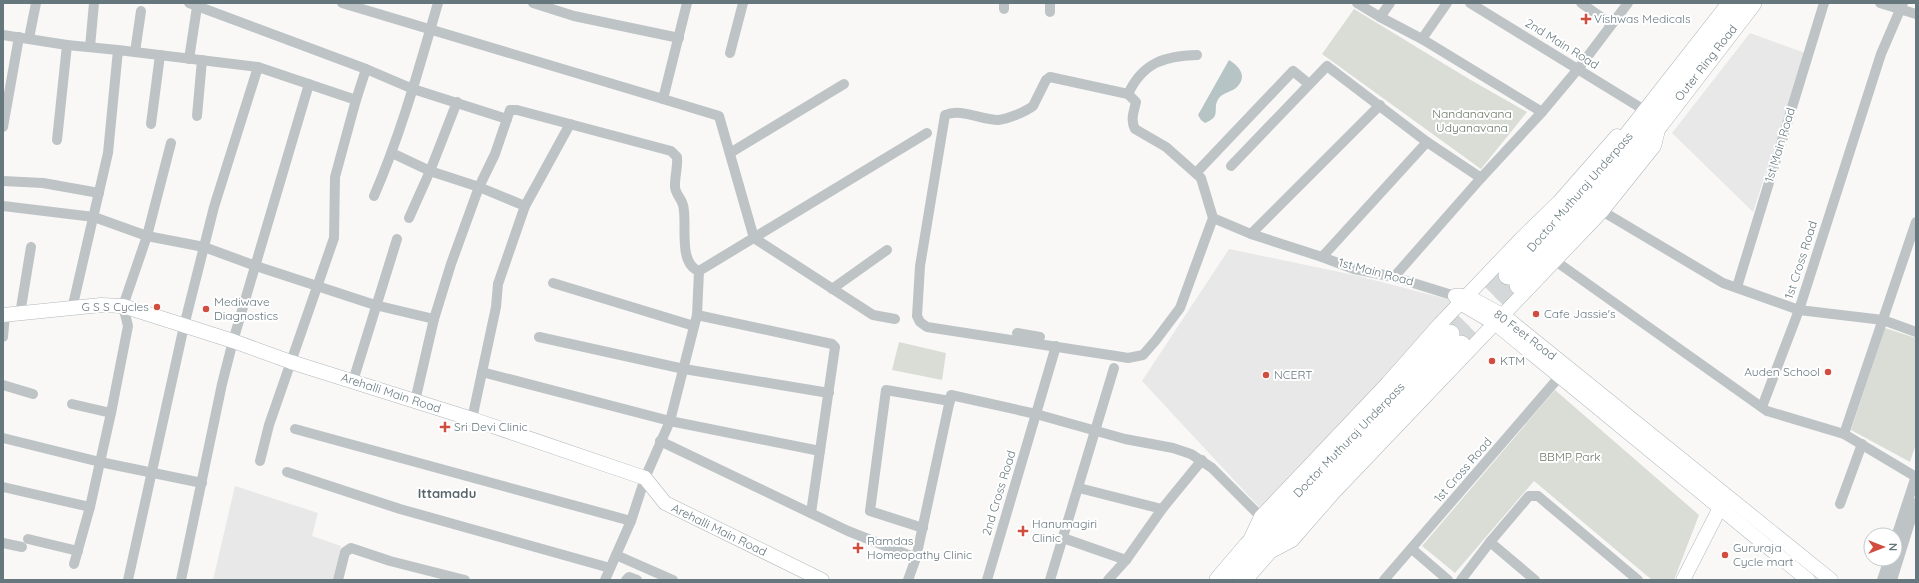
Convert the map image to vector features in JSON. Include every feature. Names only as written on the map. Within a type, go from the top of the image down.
[{"type":"highway","name":"Outer Ring Road","points":[[1651,113],[1732,3]]},
{"type":"highway","name":"Outer Ring Road","points":[[1651,113],[1752,3]]},
{"type":"highway","name":"Doctor Muthuraj Underpass","points":[[1513,280],[1558,220],[1651,113]]},
{"type":"highway","name":"Doctor Muthuraj Underpass","points":[[1255,551],[1456,339]]},
{"type":"highway","points":[[1219,580],[1255,551]]},
{"type":"highway","points":[[1242,580],[1255,551]]},
{"type":"street","points":[[3,127],[24,38],[36,3]]},
{"type":"street","points":[[90,47],[94,3]]},
{"type":"street","points":[[342,3],[719,116],[754,238],[873,315],[895,319]]},
{"type":"street","points":[[374,196],[392,153],[413,89],[438,3]]},
{"type":"street","points":[[533,3],[574,16],[678,38]]},
{"type":"street","points":[[663,99],[687,3]]},
{"type":"street","points":[[730,53],[743,3]]},
{"type":"street","points":[[1357,3],[1422,39],[1542,112]]},
{"type":"street","points":[[1380,17],[1390,3]]},
{"type":"street","points":[[1422,39],[1447,3]]},
{"type":"street","name":"2nd Main Road","points":[[1470,3],[1651,113]]},
{"type":"street","points":[[1581,3],[1611,24]]},
{"type":"street","points":[[1394,277],[1480,178],[1542,112],[1578,69],[1628,3]]},
{"type":"street","name":"1st Main Road","points":[[1737,287],[1824,3]]},
{"type":"street","points":[[1880,3],[1901,6],[1916,14]]},
{"type":"street","points":[[189,59],[193,5],[366,69],[413,89],[507,119]]},
{"type":"street","name":"1st Cross Road","points":[[1602,211],[1723,283],[1798,310],[1881,54],[1901,6]]},
{"type":"street","points":[[135,52],[141,11]]},
{"type":"street","points":[[3,35],[67,45],[258,67],[356,100]]},
{"type":"street","points":[[57,140],[67,45]]},
{"type":"street","points":[[72,309],[108,153],[118,50]]},
{"type":"street","points":[[151,124],[160,55]]},
{"type":"street","points":[[1128,94],[1135,80],[1151,66],[1175,56],[1197,55]]},
{"type":"street","points":[[197,116],[202,60]]},
{"type":"street","points":[[1231,166],[1327,66],[1427,142],[1480,178]]},
{"type":"street","points":[[128,580],[184,326],[214,207],[258,67]]},
{"type":"street","points":[[260,461],[270,425],[334,238],[335,177],[366,69]]},
{"type":"street","points":[[1196,173],[1293,72],[1309,84]]},
{"type":"street","points":[[1050,77],[1128,94],[1136,102],[1132,118],[1132,124],[1135,129],[1166,147],[1196,173],[1200,178],[1213,218],[1180,308],[1143,355],[1128,358],[927,327],[920,322],[917,316],[920,266],[945,115],[950,113],[998,120],[1030,109],[1036,102],[1048,78],[1050,77]]},
{"type":"street","points":[[181,580],[222,384],[233,341],[309,84]]},
{"type":"street","points":[[730,153],[844,84]]},
{"type":"street","points":[[408,218],[430,171],[457,102]]},
{"type":"street","points":[[1251,234],[1380,105]]},
{"type":"street","points":[[415,401],[434,319],[451,264],[479,187],[494,154],[510,110],[517,110],[668,150],[677,157],[675,186],[677,194],[683,204],[687,260],[694,269],[699,271]]},
{"type":"street","points":[[1651,113],[1654,146],[1602,211],[1554,260],[1500,320],[1333,493],[1292,540],[1255,551],[1260,517],[1461,298],[1651,113]]},
{"type":"street","points":[[472,419],[496,307],[498,284],[525,206],[570,124]]},
{"type":"street","points":[[699,271],[927,133]]},
{"type":"street","points":[[1322,257],[1427,142]]},
{"type":"street","points":[[74,564],[90,507],[111,414],[128,326],[124,306],[147,236],[171,143]]},
{"type":"street","points":[[392,153],[430,171],[479,187],[525,206]]},
{"type":"street","points":[[3,181],[43,183],[99,193]]},
{"type":"street","points":[[3,206],[94,217],[147,236],[204,247],[256,266],[375,305],[434,319]]},
{"type":"street","name":"1st Main Road","points":[[1213,218],[1251,234],[1354,269],[1394,277],[1461,298]]},
{"type":"street","points":[[1844,434],[1916,222]]},
{"type":"street","points":[[353,381],[375,305],[397,238]]},
{"type":"street","points":[[20,314],[31,247]]},
{"type":"street","points":[[832,289],[887,250]]},
{"type":"street","points":[[1554,260],[1767,411],[1844,434],[1916,477],[1899,527]]},
{"type":"street","points":[[605,580],[631,521],[645,478],[670,421],[697,315],[699,271]]},
{"type":"street","points":[[553,283],[694,326]]},
{"type":"street","name":"80 Feet Road","points":[[1461,298],[1500,320],[1723,501],[1808,580]]},
{"type":"street","name":"Arehalli Main Road","points":[[4,315],[101,305],[124,306],[233,341],[291,362],[472,419],[645,478],[665,503],[822,580]]},
{"type":"street","points":[[1762,407],[1798,310],[1883,320],[1916,332]]},
{"type":"street","points":[[3,337],[4,315]]},
{"type":"street","points":[[697,315],[832,344],[836,347],[811,513]]},
{"type":"street","name":"80 Feet Road","points":[[1500,320],[1560,376],[1723,501],[1831,580]]},
{"type":"street","points":[[1017,333],[1080,344],[1079,350]]},
{"type":"street","points":[[538,337],[684,369],[829,393]]},
{"type":"street","name":"2nd Cross Road","points":[[987,580],[1056,346]]},
{"type":"street","points":[[1050,580],[1114,368]]},
{"type":"street","points":[[482,372],[670,421],[820,451]]},
{"type":"street","name":"1st Cross Road","points":[[1384,580],[1560,376]]},
{"type":"street","points":[[3,385],[33,394]]},
{"type":"street","points":[[923,528],[870,511],[886,390],[950,401]]},
{"type":"street","points":[[908,580],[916,558],[923,528],[951,395],[1036,414],[1125,439],[1173,448],[1202,460],[1260,517]]},
{"type":"street","points":[[72,404],[111,414]]},
{"type":"street","points":[[295,429],[631,521]]},
{"type":"street","points":[[3,438],[100,462],[202,483]]},
{"type":"street","points":[[660,441],[848,531],[916,558]]},
{"type":"street","points":[[1840,504],[1862,444]]},
{"type":"street","points":[[1108,580],[1126,560],[1162,509],[1202,460]]},
{"type":"street","points":[[287,472],[400,509],[610,568]]},
{"type":"street","points":[[3,487],[90,507]]},
{"type":"street","points":[[1079,488],[1162,509]]},
{"type":"street","points":[[1461,580],[1490,542],[1529,496],[1538,496],[1638,580]]},
{"type":"street","points":[[1688,578],[1723,501]]},
{"type":"street","points":[[1892,580],[1916,503]]},
{"type":"street","points":[[1063,538],[1126,560]]},
{"type":"street","points":[[1490,542],[1535,580]]},
{"type":"street","points":[[3,543],[25,543],[78,551]]},
{"type":"street","points":[[338,580],[345,552],[351,548],[390,561],[465,580]]},
{"type":"street","points":[[1412,549],[1448,580]]},
{"type":"street","points":[[616,555],[673,580]]},
{"type":"street","points":[[1882,580],[1886,567]]},
{"type":"street","points":[[423,580],[426,570]]},
{"type":"street","points":[[626,580],[629,577],[637,580]]},
{"type":"shaded area","points":[[1750,33],[1805,53],[1753,212],[1672,133]]},
{"type":"shaded area","points":[[1229,60],[1239,68],[1242,79],[1237,87],[1223,94],[1219,98],[1214,118],[1205,123],[1198,115]]},
{"type":"shaded area","name":"NCERT","points":[[1229,249],[1354,275],[1455,301],[1261,509],[1142,381]]},
{"type":"shaded area","points":[[235,486],[318,513],[312,536],[341,546],[333,580],[213,580]]},
{"type":"green space","name":"Nandanavana Udyanavana","points":[[1354,9],[1469,79],[1527,112],[1481,169],[1322,54]]},
{"type":"green space","points":[[1885,328],[1916,338],[1916,444],[1910,462],[1851,430]]},
{"type":"green space","points":[[899,342],[946,353],[942,380],[892,370]]},
{"type":"green space","name":"BBMP Park","points":[[1555,390],[1699,515],[1674,580],[1652,580],[1534,481],[1455,573],[1422,546]]},
{"type":"tunnel","points":[[1450,334],[1508,275]]},
{"type":"tunnel","points":[[1461,345],[1519,285]]},
{"type":"place","name":"Vishwas Medicals","points":[[1586,19]]},
{"type":"place","name":"G S S Cycles","points":[[157,307]]},
{"type":"place","name":"Mediwave Diagnostics","points":[[206,309]]},
{"type":"place","name":"Cafe Jassie's","points":[[1536,314]]},
{"type":"place","name":"KTM","points":[[1492,361]]},
{"type":"place","name":"Auden School","points":[[1828,372]]},
{"type":"place","name":"NCERT","points":[[1266,375]]},
{"type":"place","name":"Sri Devi Clinic","points":[[445,427]]},
{"type":"place","name":"Hanumagiri Clinic","points":[[1023,531]]},
{"type":"place","name":"Ramdas Homeopathy Clinic","points":[[858,548]]},
{"type":"place","name":"Gururaja Cycle mart","points":[[1725,555]]},
{"type":"district","name":"Ittamadu","points":[[447,493]]}]
